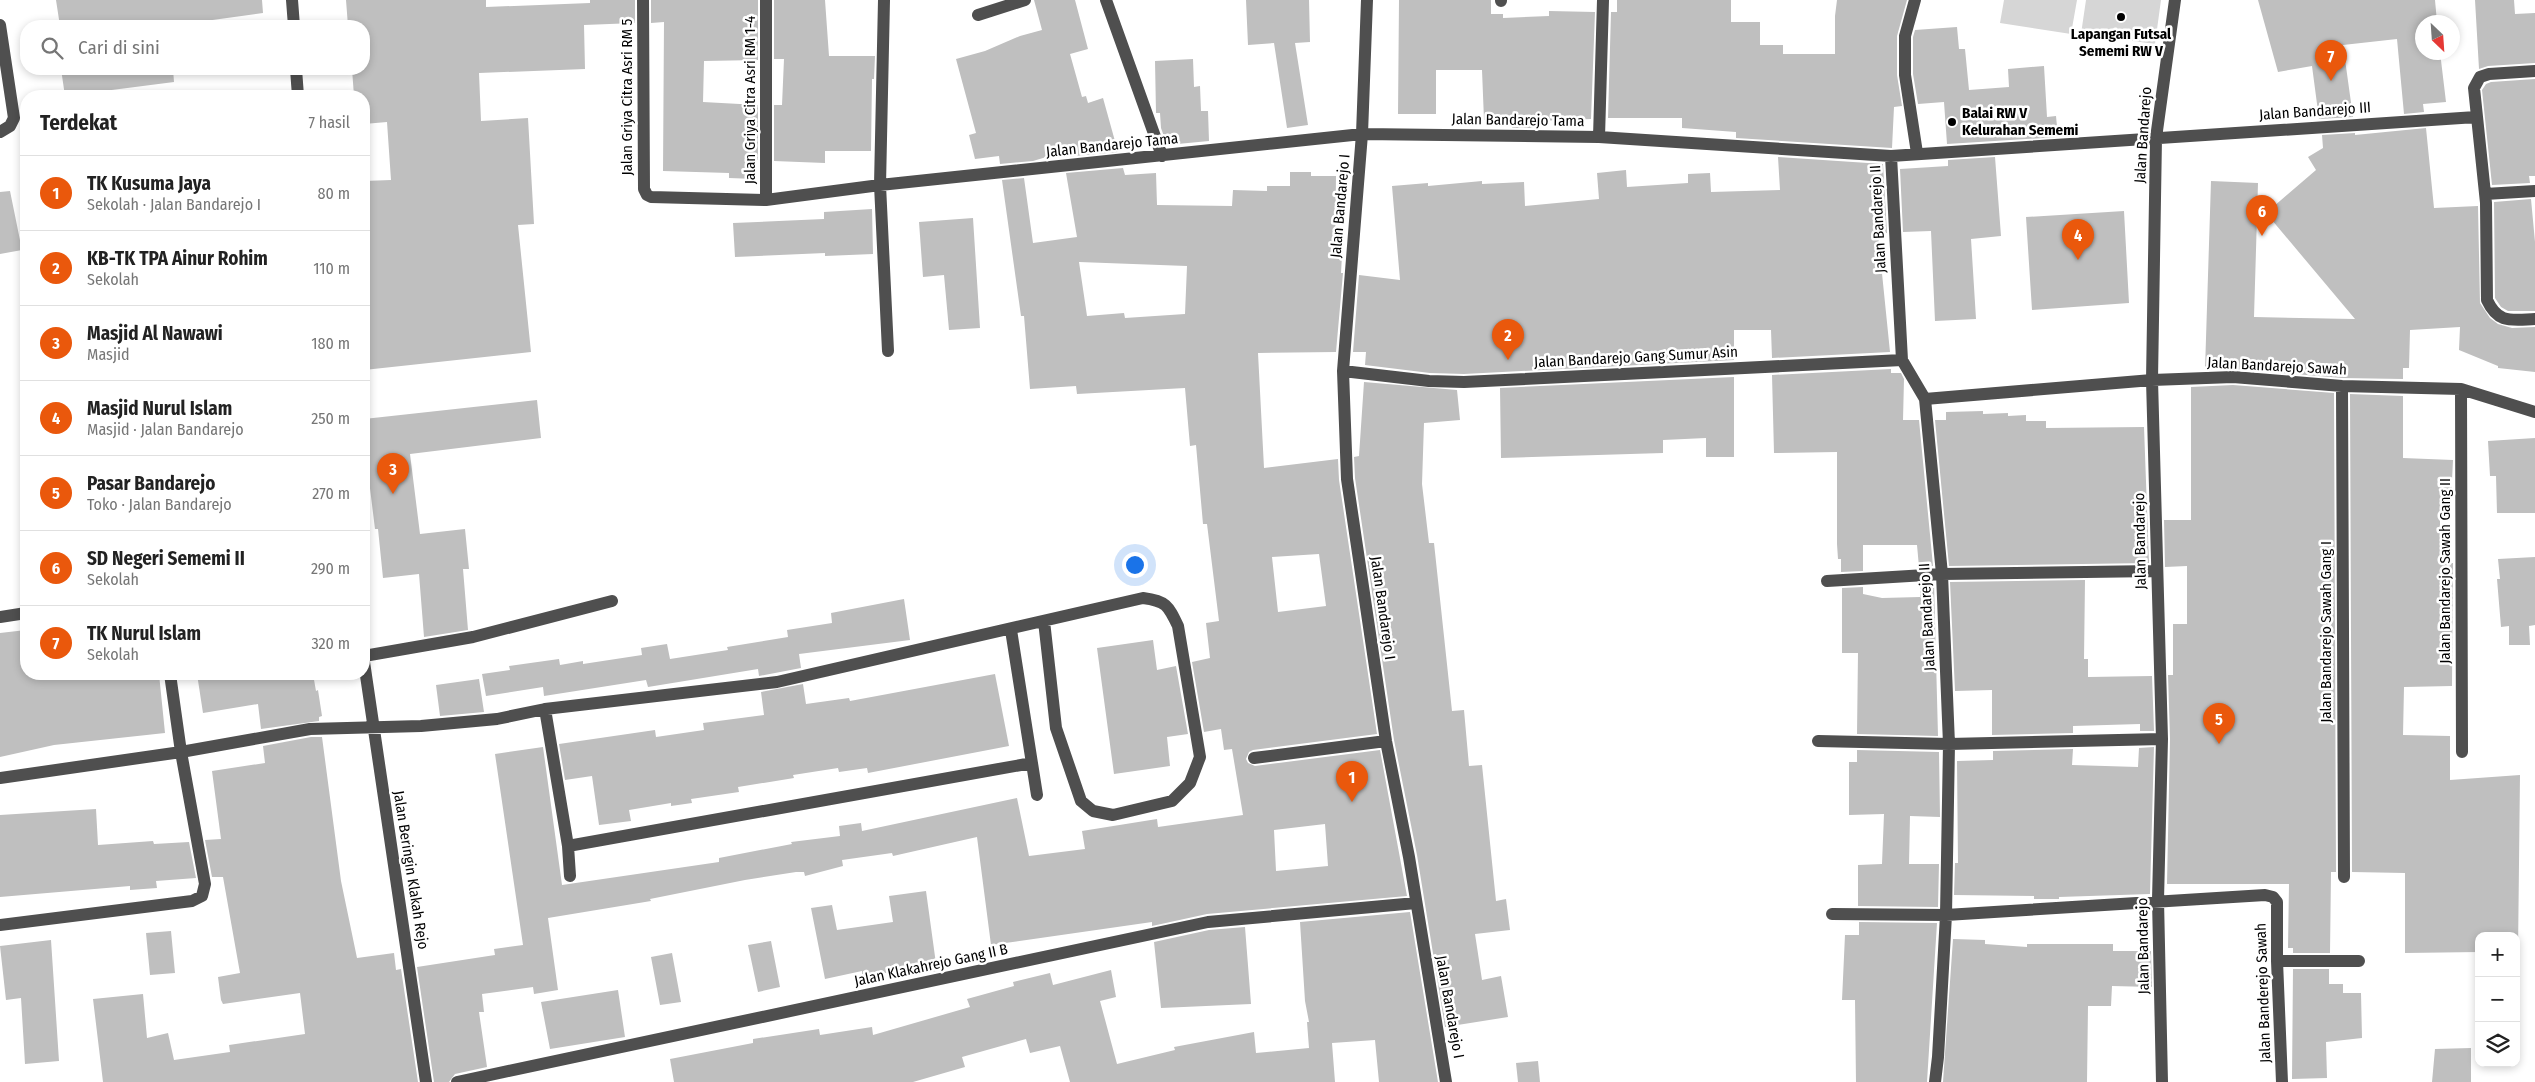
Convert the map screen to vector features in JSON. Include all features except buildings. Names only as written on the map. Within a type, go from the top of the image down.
[{"type":"street","points":[[292,0],[294,20]]},
{"type":"street","name":"Jalan Griya Citra Asri RM 5","points":[[643,0],[644,189],[646,193]]},
{"type":"street","name":"Jalan Griya Citra Asri RM 1-4","points":[[766,0],[766,200]]},
{"type":"street","points":[[884,0],[880,185],[888,351]]},
{"type":"street","points":[[978,15],[1025,0]]},
{"type":"street","points":[[1106,0],[1162,156]]},
{"type":"street","name":"Jalan Bandarejo I","points":[[1367,0],[1362,134],[1343,371],[1347,479],[1386,740],[1446,1082]]},
{"type":"street","points":[[1599,137],[1603,0]]},
{"type":"street","points":[[1915,0],[1905,36],[1905,75],[1917,154]]},
{"type":"street","name":"Jalan Bandarejo","points":[[2162,1082],[2158,900],[2162,739],[2152,380],[2156,138],[2174,0]]},
{"type":"street","points":[[0,25],[14,118],[10,126],[0,132]]},
{"type":"street","points":[[2535,71],[2489,74],[2480,77],[2476,82],[2476,117],[2485,194],[2487,300],[2493,313],[2505,319],[2535,319]]},
{"type":"street","points":[[296,75],[298,90]]},
{"type":"street","name":"Jalan Bandarejo III","points":[[2156,138],[2476,117]]},
{"type":"street","name":"Jalan Bandarejo Tama","points":[[646,193],[651,197],[766,200],[880,185],[1362,134],[1599,137],[1891,156],[2156,138]]},
{"type":"street","name":"Jalan Bandarejo II","points":[[1891,156],[1902,360],[1925,399],[1942,574],[1950,744],[1946,915],[1935,1082]]},
{"type":"street","points":[[2485,194],[2535,191]]},
{"type":"street","name":"Jalan Bandarejo Gang Sumur Asin","points":[[1343,371],[1429,381],[1464,382],[1902,360]]},
{"type":"street","name":"Jalan Bandarejo Sawah","points":[[1925,399],[2152,380],[2233,377],[2342,386],[2461,389],[2535,412]]},
{"type":"street","name":"Jalan Bandarejo Sawah Gang I","points":[[2342,386],[2344,877]]},
{"type":"street","name":"Jalan Bandarejo Sawah Gang II","points":[[2461,389],[2462,752]]},
{"type":"street","points":[[1827,580],[1942,574],[2156,571]]},
{"type":"street","points":[[0,778],[181,752],[310,729],[421,726],[497,719],[545,709],[777,682],[1011,630],[1044,622],[1143,598],[1160,600],[1170,608],[1178,626],[1200,757],[1190,782],[1172,801],[1113,816],[1093,811],[1081,801],[1056,728],[1044,622]]},
{"type":"street","points":[[370,655],[473,637],[612,601]]},
{"type":"street","points":[[0,617],[20,614]]},
{"type":"street","points":[[1011,630],[1037,795]]},
{"type":"street","points":[[0,925],[192,901],[202,896],[205,884],[181,752],[171,680]]},
{"type":"street","name":"Jalan Beringin Klakah Rejo","points":[[366,680],[426,1082]]},
{"type":"street","points":[[545,709],[568,846],[570,876]]},
{"type":"street","points":[[1818,741],[1950,744],[2162,739]]},
{"type":"street","points":[[1254,758],[1386,740]]},
{"type":"street","points":[[568,846],[1032,762]]},
{"type":"street","name":"Jalan Banderejo Sawah","points":[[2158,900],[2265,895],[2277,902],[2277,961],[2282,1082]]},
{"type":"street","points":[[1832,914],[1946,915],[2158,900]]},
{"type":"street","name":"Jalan Klakahrejo Gang II B","points":[[457,1082],[1208,922],[1416,903]]},
{"type":"street","points":[[2277,961],[2359,962]]},
{"type":"shaded area","points":[[2004,0],[2077,0],[2071,34],[2000,23]]},
{"type":"shaded area","name":"Lapangan Futsal Sememi RW V","points":[[2086,0],[2161,0],[2155,44],[2081,34]]},
{"type":"place","name":"Lapangan Futsal Sememi RW V","points":[[2121,17]]},
{"type":"place","name":"TK Nurul Islam","points":[[2331,81]]},
{"type":"place","name":"Balai RW V Kelurahan Sememi","points":[[1952,122]]},
{"type":"place","name":"SD Negeri Sememi II","points":[[2262,236]]},
{"type":"place","name":"Masjid Nurul Islam","points":[[2078,260]]},
{"type":"place","name":"KB-TK TPA Ainur Rohim","points":[[1508,360]]},
{"type":"place","name":"Masjid Al Nawawi","points":[[393,494]]},
{"type":"place","name":"Pasar Bandarejo","points":[[2219,744]]},
{"type":"place","name":"TK Kusuma Jaya","points":[[1352,802]]}]
